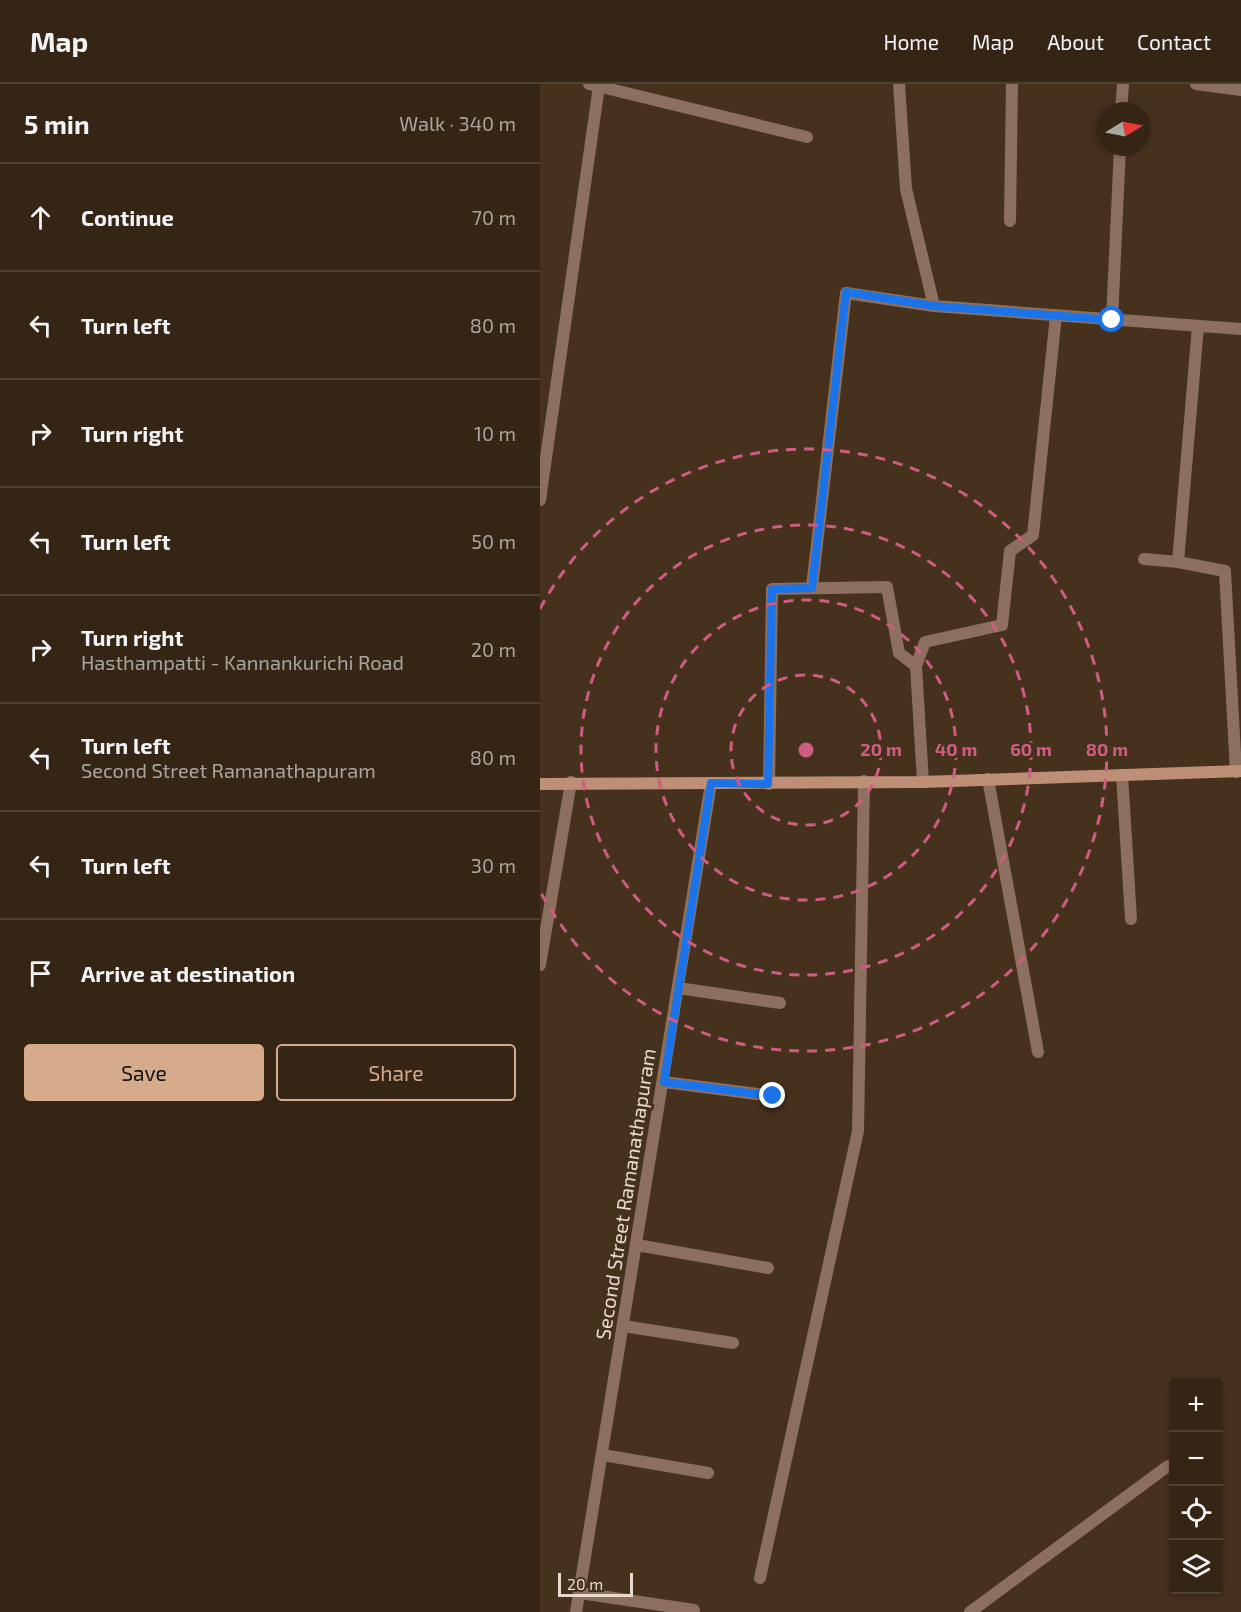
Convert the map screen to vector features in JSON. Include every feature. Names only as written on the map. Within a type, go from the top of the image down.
[{"type":"main road","points":[[540,784],[571,782],[768,784],[924,782],[1238,771]]},
{"type":"street","points":[[899,84],[906,189],[934,306]]},
{"type":"street","points":[[1010,221],[1012,84]]},
{"type":"street","points":[[1122,102],[1123,84]]},
{"type":"street","points":[[1196,84],[1241,90]]},
{"type":"street","points":[[540,500],[594,85],[807,138]]},
{"type":"street","points":[[1112,320],[1120,156]]},
{"type":"street","points":[[812,588],[846,292],[934,306],[1241,329]]},
{"type":"street","points":[[924,782],[916,666],[925,642],[1002,625],[1010,551],[1034,535],[1056,315]]},
{"type":"street","points":[[1178,562],[1198,326]]},
{"type":"street","points":[[1144,559],[1178,562],[1225,571],[1238,771]]},
{"type":"street","points":[[768,784],[772,589],[887,587],[899,653],[916,666]]},
{"type":"street","points":[[1122,774],[1131,919]]},
{"type":"street","points":[[988,779],[1038,1052]]},
{"type":"street","points":[[760,1578],[858,1131],[864,781]]},
{"type":"street","points":[[540,965],[571,782]]},
{"type":"street","name":"Second Street Ramanathapuram","points":[[576,1612],[638,1245],[711,783]]},
{"type":"street","points":[[678,988],[780,1003]]},
{"type":"street","points":[[664,1082],[773,1096]]},
{"type":"street","points":[[638,1245],[768,1268]]},
{"type":"street","points":[[624,1326],[733,1343]]},
{"type":"street","points":[[603,1455],[708,1473]]},
{"type":"street","points":[[970,1612],[1168,1466]]},
{"type":"street","points":[[580,1593],[694,1610]]},
{"type":"route","points":[[773,1096],[664,1082],[711,783],[768,784],[772,589],[812,588],[846,292],[934,306],[1112,320]]}]
